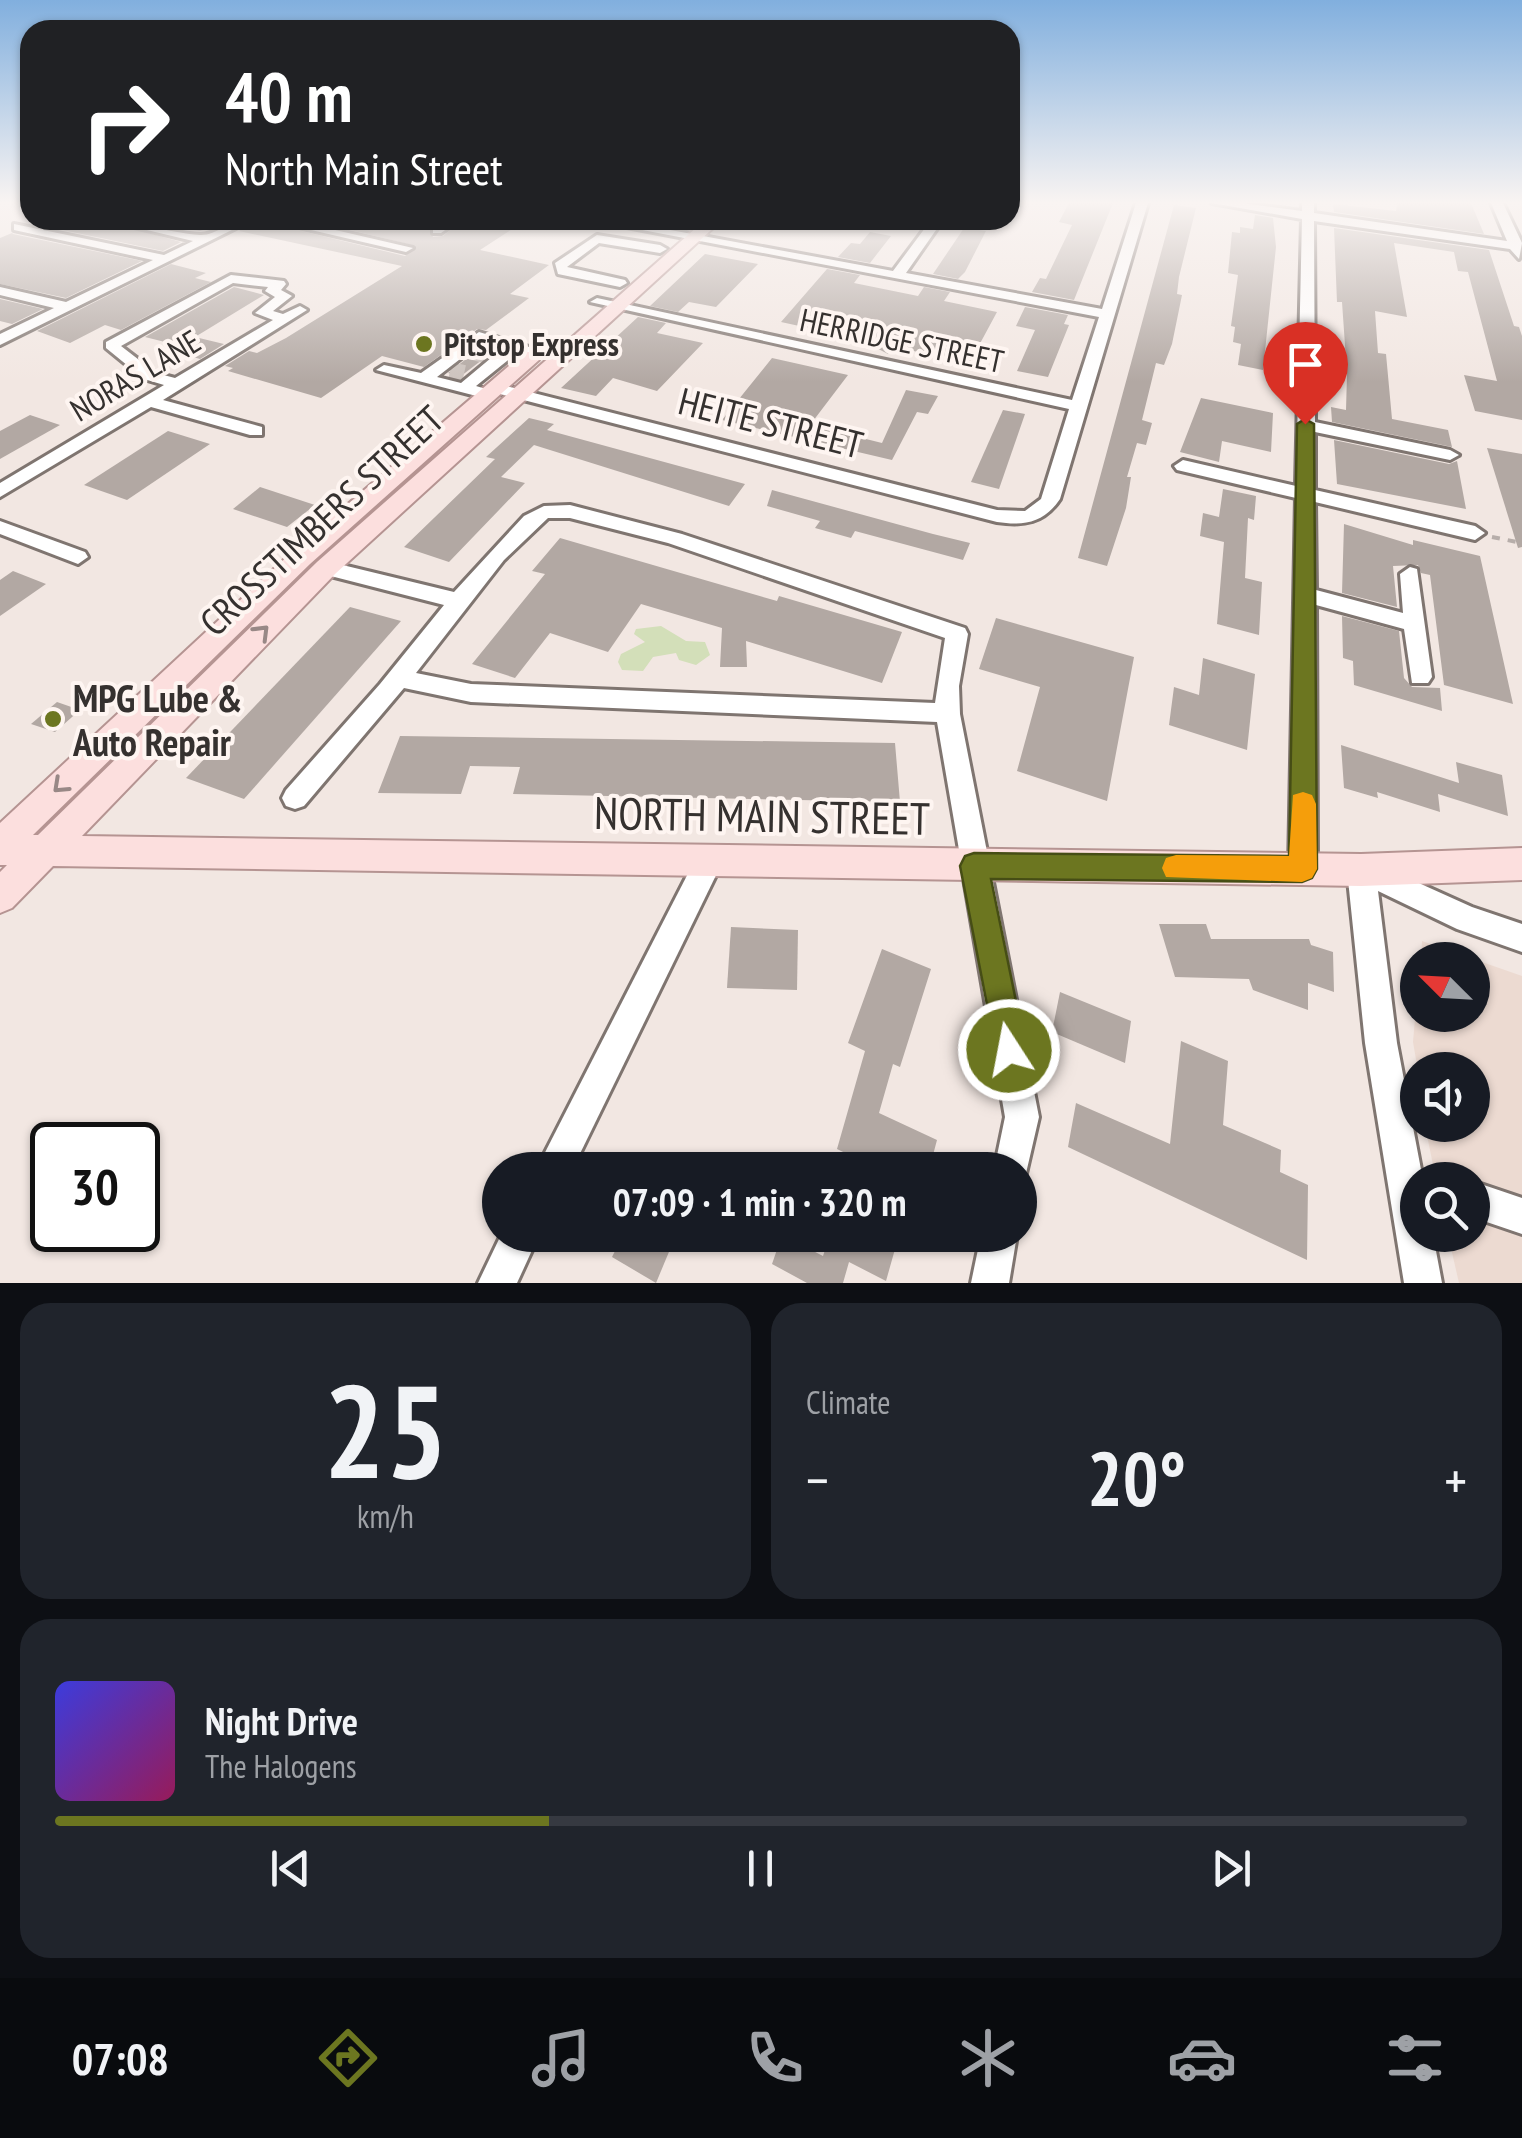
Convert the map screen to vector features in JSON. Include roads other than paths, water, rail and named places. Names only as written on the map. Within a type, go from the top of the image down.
[{"type":"main road","name":"CROSSTIMBERS STREET","points":[[0,896],[326,568],[475,370],[526,349],[610,297],[650,263]]},
{"type":"main road","name":"CROSSTIMBERS STREET","points":[[0,847],[301,558],[475,370],[610,297],[650,263]]},
{"type":"main road","points":[[301,558],[326,568]]},
{"type":"main road","name":"NORTH MAIN STREET","points":[[0,847],[974,866],[1362,870],[1522,864]]},
{"type":"street","points":[[0,340],[158,263]]},
{"type":"street","name":"HERRIDGE STREET","points":[[565,263],[560,266],[563,271],[610,297],[1078,406]]},
{"type":"street","points":[[831,263],[1107,314]]},
{"type":"street","points":[[898,275],[907,263]]},
{"type":"street","points":[[1078,406],[1123,263]]},
{"type":"street","points":[[1302,869],[1307,263]]},
{"type":"street","name":"NORAS LANE","points":[[0,491],[293,314],[262,313],[285,296],[272,291],[280,284],[238,278],[111,344],[150,376],[177,384]]},
{"type":"street","points":[[0,291],[68,307]]},
{"type":"street","points":[[424,379],[475,370],[479,337],[526,349]]},
{"type":"street","name":"HEITE STREET","points":[[384,370],[424,379],[475,370],[997,516],[1030,517],[1044,511],[1078,406]]},
{"type":"street","points":[[149,401],[256,432]]},
{"type":"street","points":[[1305,424],[1450,455]]},
{"type":"street","points":[[1183,466],[1480,534]]},
{"type":"street","points":[[295,798],[536,516],[566,510],[827,588],[957,634],[946,680],[945,713],[960,766],[974,866],[1022,1118],[1015,1152]]},
{"type":"street","points":[[0,527],[78,557]]},
{"type":"street","points":[[326,568],[460,601]]},
{"type":"street","points":[[1410,574],[1420,677]]},
{"type":"street","points":[[1304,594],[1415,624]]},
{"type":"street","points":[[398,678],[471,693],[945,713]]},
{"type":"street","points":[[563,1152],[708,863]]},
{"type":"street","points":[[1362,870],[1467,920],[1522,938]]},
{"type":"street","points":[[1362,870],[1382,1042],[1412,1162]]},
{"type":"street","points":[[1490,1205],[1522,1216]]},
{"type":"street","points":[[497,1283],[512,1252]]},
{"type":"street","points":[[990,1283],[996,1252]]},
{"type":"street","points":[[1421,1252],[1423,1283]]},
{"type":"tunnel","points":[[474,351],[488,355]]},
{"type":"tunnel","points":[[450,371],[464,374]]},
{"type":"place","name":"Pitstop Express","points":[[424,344]]},
{"type":"place","name":"MPG Lube & Auto Repair","points":[[53,719]]}]
